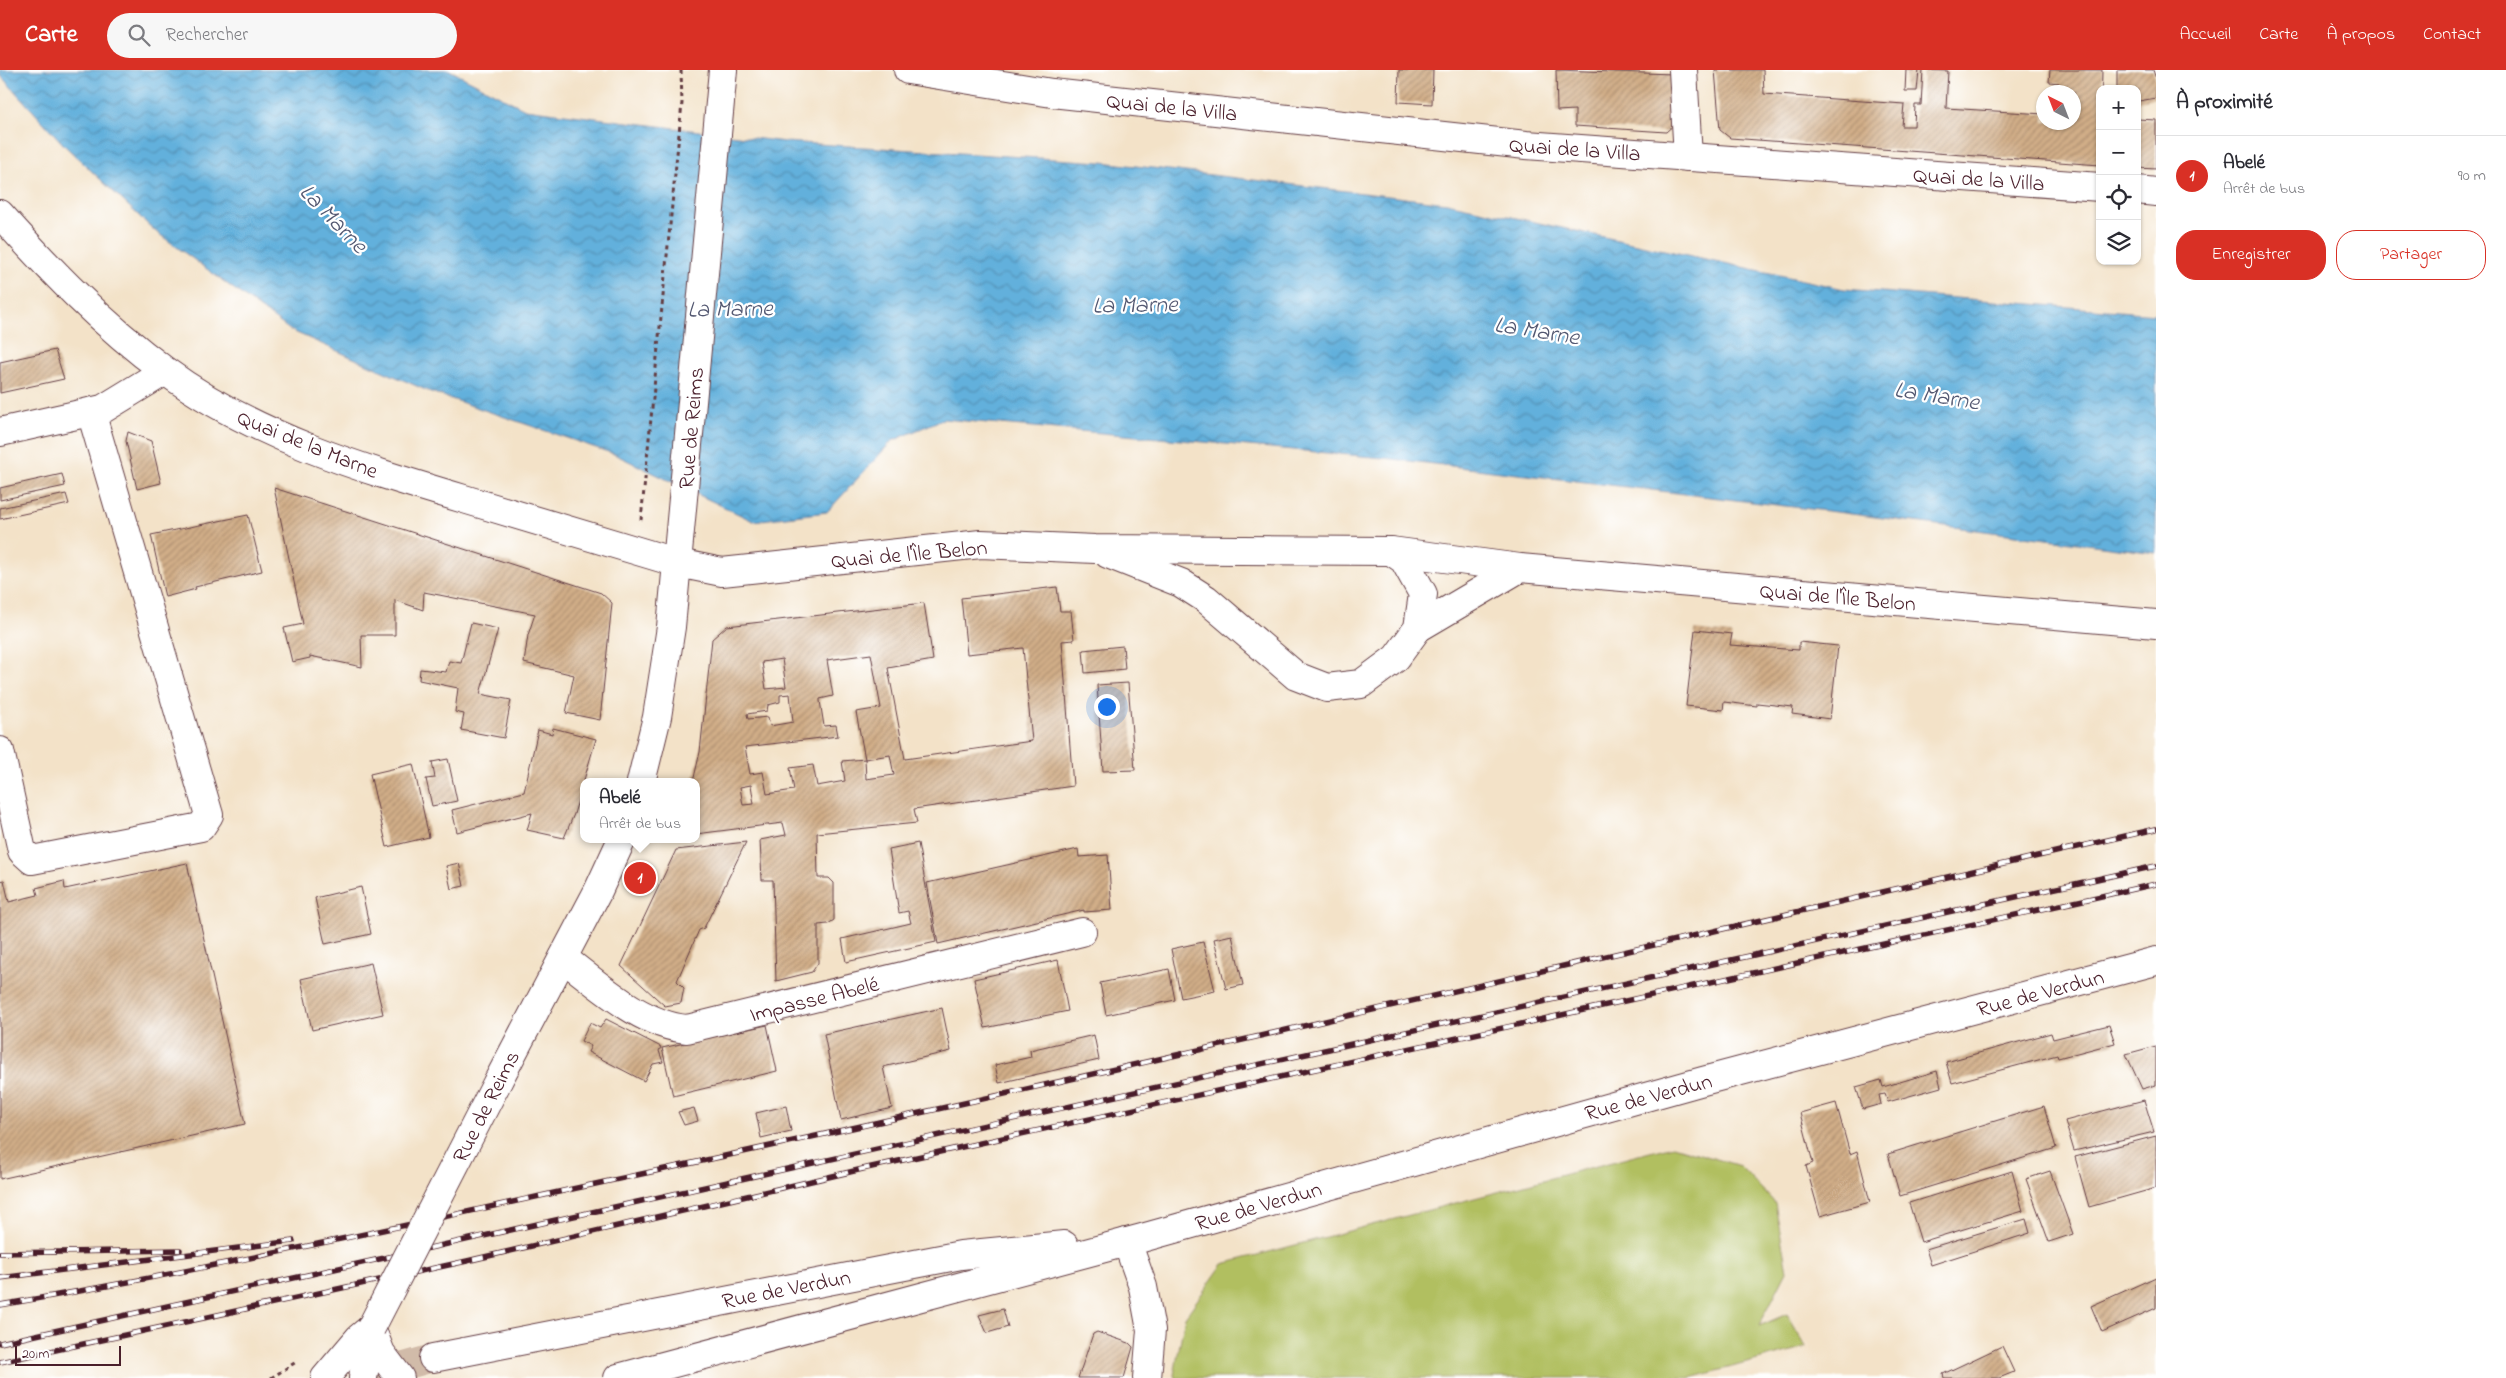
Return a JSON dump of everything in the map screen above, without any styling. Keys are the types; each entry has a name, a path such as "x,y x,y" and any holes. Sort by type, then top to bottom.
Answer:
{"street":[{"name":"Quai de la Villa","path":"908,70 1052,93 1526,145 2096,187"},
{"path":"1683,70 1688,157"},
{"name":"Rue de Reims","path":"642,778 657,717 682,529 723,71"},
{"path":"2141,190 2156,192"},
{"name":"Quai de la Marne","path":"0,214 79,298 117,334 165,371 251,422 311,450 387,476 678,563 722,572"},
{"path":"0,432 103,409 165,371"},
{"path":"0,751 22,851 32,860 201,827 209,815 91,412"},
{"name":"Quai de l'Île Belon","path":"722,572 981,544 1096,549 1391,551 1520,568 2156,624"},
{"name":"Quai de l'Île Belon","path":"1096,549 1181,583 1206,600 1296,676 1326,688 1361,684 1396,658 1418,628 1520,568"},
{"name":"Quai de l'Île Belon","path":"1391,551 1404,560 1423,594 1418,628"},
{"name":"Rue de Reims","path":"363,1378 371,1328 563,958 620,843"},
{"name":"Impasse Abelé","path":"563,958 646,1018 669,1027 686,1029 1082,932"},
{"name":"Rue de Verdun","path":"618,1378 1134,1240 1713,1078 2156,961"},
{"path":"1134,1240 1151,1330 1147,1378"},
{"name":"Rue de Verdun","path":"433,1358 961,1255 1134,1240"},
{"path":"325,1378 359,1338 371,1328 382,1353 400,1378"}],"path":[{"path":"644,482 682,103 680,70"}],"green space":[{"path":"1673,1146 1740,1166 1775,1203 1787,1271 1759,1326 1787,1314 1806,1347 1691,1378 1175,1378 1185,1317 1223,1264"}],"water":[{"name":"La Marne","path":"0,70 449,70 525,109 785,142 1102,162 1447,203 1844,289 2156,314 2156,553 1844,513 1384,458 943,419 892,441 827,512 753,521 614,454 428,391 290,330 155,231 65,146 0,75"}],"building":[{"path":"1399,70 1433,70 1432,104 1398,102"},
{"path":"1556,70 1673,74 1677,122 1666,132 1575,126 1575,110 1557,111"},
{"path":"1715,70 1763,70 1764,94 1904,104 1902,126 1914,126 1915,105 1921,105 1923,70 1948,71 1946,108 2036,114 2036,130 2081,130 2081,85 2059,85 2059,83 2049,82 2050,70 2102,70 2102,85 2096,85 2096,165 1730,138 1720,130"},
{"path":"1906,70 1919,70 1917,91 1905,91"},
{"path":"2117,70 2153,70 2156,79 2156,98 2141,101 2141,85 2117,85"},
{"path":"2141,119 2156,120 2156,169 2141,168"},
{"path":"55,350 64,379 0,393 0,362"},
{"path":"128,432 151,441 161,483 137,489 126,441"},
{"path":"62,474 65,486 0,500 0,488"},
{"path":"274,488 601,593 612,603 600,720 566,713 574,675 524,663 528,635 535,614 424,592 423,610 395,600 395,635 361,635 362,667 310,656 310,658 292,662 284,628 303,624"},
{"path":"66,494 69,504 0,519 0,508"},
{"path":"248,515 262,571 195,587 196,589 165,597 151,535"},
{"path":"1057,587 1060,611 1071,611 1074,640 1062,641 1073,786 914,809 917,823 817,833 818,878 829,878 834,883 834,920 828,924 818,925 818,963 812,972 776,981 773,880 762,880 760,840 786,835 783,823 700,833 700,778 694,778 700,752 712,639 727,626 924,603 933,660 888,668 905,759 1032,741 1023,648 967,654 961,598","holes":["871,654 881,708 856,712 865,759 842,761 845,781 817,786 813,765 790,768 794,790 767,794 763,772 750,774 745,747 838,736 836,725 824,726 820,701 820,699 833,696 827,660","782,659 786,687 766,689 762,662","790,694 793,722 770,726 768,717 748,719 747,714 767,711 768,705 780,702 780,695","890,755 894,775 866,779 865,759","751,785 754,804 743,805 740,787"]},
{"path":"471,623 498,629 480,694 511,700 504,738 461,730 464,714 455,712 458,688 419,680 420,669 446,672 449,661 461,663"},
{"path":"1695,630 1732,634 1730,645 1799,650 1799,642 1838,646 1830,719 1792,714 1793,707 1757,703 1757,706 1724,702 1723,710 1686,706"},
{"path":"1123,646 1125,669 1085,673 1083,650"},
{"path":"1128,683 1135,770 1103,771 1097,685"},
{"path":"553,728 596,739 585,778 580,778 580,794 564,838 527,830 532,813 457,832 452,810 524,792 538,730 552,734"},
{"path":"448,759 457,801 432,806 426,779 435,778 432,762"},
{"path":"413,764 429,837 387,847 370,774"},
{"path":"746,842 704,928 699,930 677,981 684,988 681,1003 665,1006 621,966 676,850"},
{"path":"918,843 936,942 846,962 842,939 911,923 908,911 899,913 889,849"},
{"path":"1078,849 1079,857 1108,855 1112,910 1084,912 1084,910 938,944 927,883"},
{"path":"187,863 245,1124 0,1179 0,881 4,880 9,902 38,895 36,888 64,881 65,889"},
{"path":"459,863 464,886 451,889 446,866"},
{"path":"361,887 371,934 325,944 315,898"},
{"path":"1232,935 1243,985 1226,989 1214,939"},
{"path":"1203,942 1215,991 1181,998 1171,949"},
{"path":"1058,960 1068,1011 985,1028 974,979"},
{"path":"371,963 383,1014 312,1030 301,979"},
{"path":"1169,969 1175,1000 1106,1015 1100,983"},
{"path":"942,1008 951,1051 883,1067 892,1108 841,1120 824,1034"},
{"path":"606,1019 661,1047 659,1051 663,1062 653,1064 644,1081 588,1052 591,1046 581,1041 590,1023 600,1028"},
{"path":"767,1025 777,1071 673,1096 662,1048"},
{"path":"2109,1025 2115,1043 2058,1058 2057,1055 1952,1083 1946,1062 2051,1033 2053,1039"},
{"path":"1094,1035 1099,1060 999,1083 995,1065 1031,1057 1030,1050"},
{"path":"2156,1046 2156,1085 2142,1089 2126,1054"},
{"path":"1937,1071 1941,1087 1888,1102 1885,1094 1879,1095 1881,1104 1863,1109 1856,1087 1881,1080 1883,1087"},
{"path":"2144,1100 2154,1132 2074,1151 2065,1121"},
{"path":"1836,1103 1850,1154 1857,1151 1870,1202 1820,1216 1806,1166 1813,1163 1800,1113"},
{"path":"786,1106 791,1131 761,1138 756,1113"},
{"path":"2044,1106 2056,1148 1900,1196 1888,1154"},
{"path":"694,1108 698,1121 684,1125 678,1112"},
{"path":"2156,1136 2156,1188 2089,1207 2075,1157"},
{"path":"2012,1171 2023,1211 1921,1242 1909,1203"},
{"path":"2050,1171 2073,1234 2049,1242 2026,1179"},
{"path":"2026,1219 2030,1233 1931,1265 1926,1249"},
{"path":"2156,1277 2156,1308 2102,1332 2091,1306"},
{"path":"1003,1309 1008,1327 987,1333 979,1315"},
{"path":"1097,1332 1129,1343 1133,1347 1124,1378 1078,1378 1093,1334"},
{"path":"2002,1346 2014,1372 1999,1378 1944,1378 1943,1374"}],"tunnel":[{"path":"361,1378 433,1358"}],"railway":[{"path":"0,1305 254,1257 860,1126 1230,1043 2156,829"},
{"path":"0,1343 2156,866"},
{"path":"0,1362 467,1261 867,1168 2156,884"},
{"path":"0,1278 293,1241"},
{"path":"0,1253 180,1250"}],"place":[{"name":"Abelé","path":"640,878"}]}
